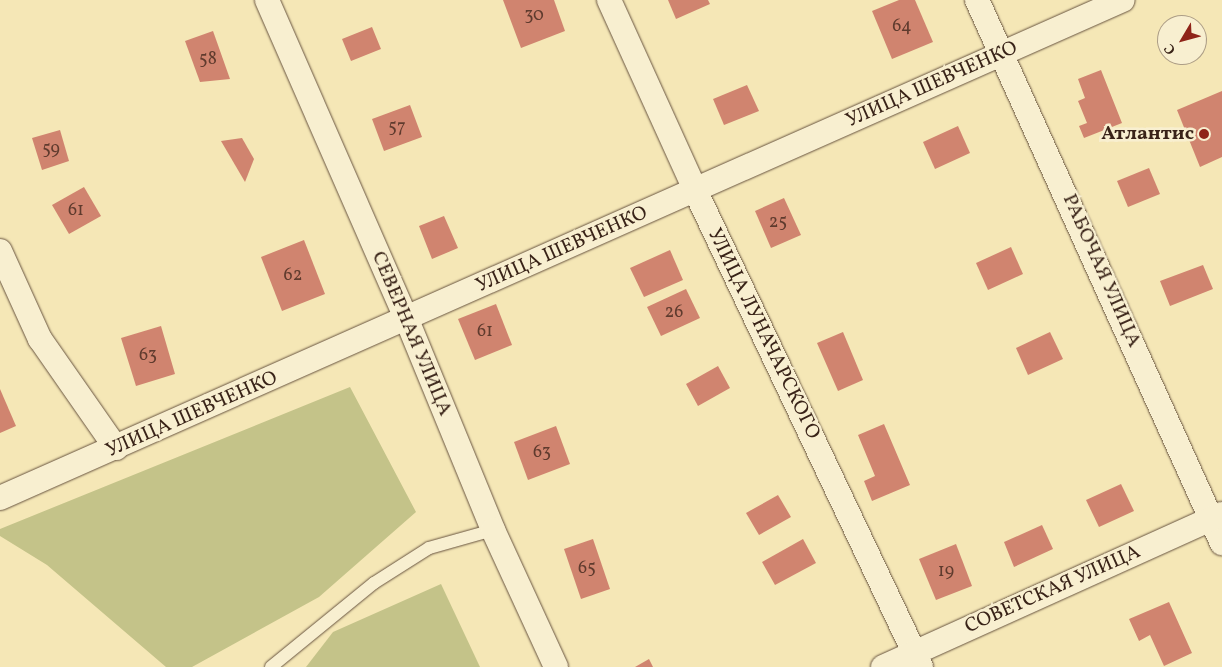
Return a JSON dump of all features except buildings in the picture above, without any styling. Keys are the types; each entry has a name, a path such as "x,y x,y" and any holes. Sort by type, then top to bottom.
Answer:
{"street":[{"name":"СЕВЕРНАЯ УЛИЦА","path":"267,0 407,320 492,530 556,667"},
{"name":"УЛИЦА ЛУНАЧАРСКОГО","path":"609,0 694,190 918,660"},
{"name":"РАБОЧАЯ УЛИЦА","path":"977,0 1217,516 1222,543"},
{"name":"УЛИЦА ШЕВЧЕНКО","path":"0,498 407,320 694,190 1123,0"},
{"path":"0,250 40,339 116,448"},
{"name":"СОВЕТСКАЯ УЛИЦА","path":"883,667 918,660 1217,516"}],"lane":[{"path":"271,667 374,583 421,553 492,530"}],"shaded area":[{"path":"350,387 416,512 319,597 192,667 166,667 47,565 0,536 0,529"},
{"path":"441,584 480,667 306,667 333,632"}],"place":[{"name":"Атлантис","path":"1204,134"}]}
